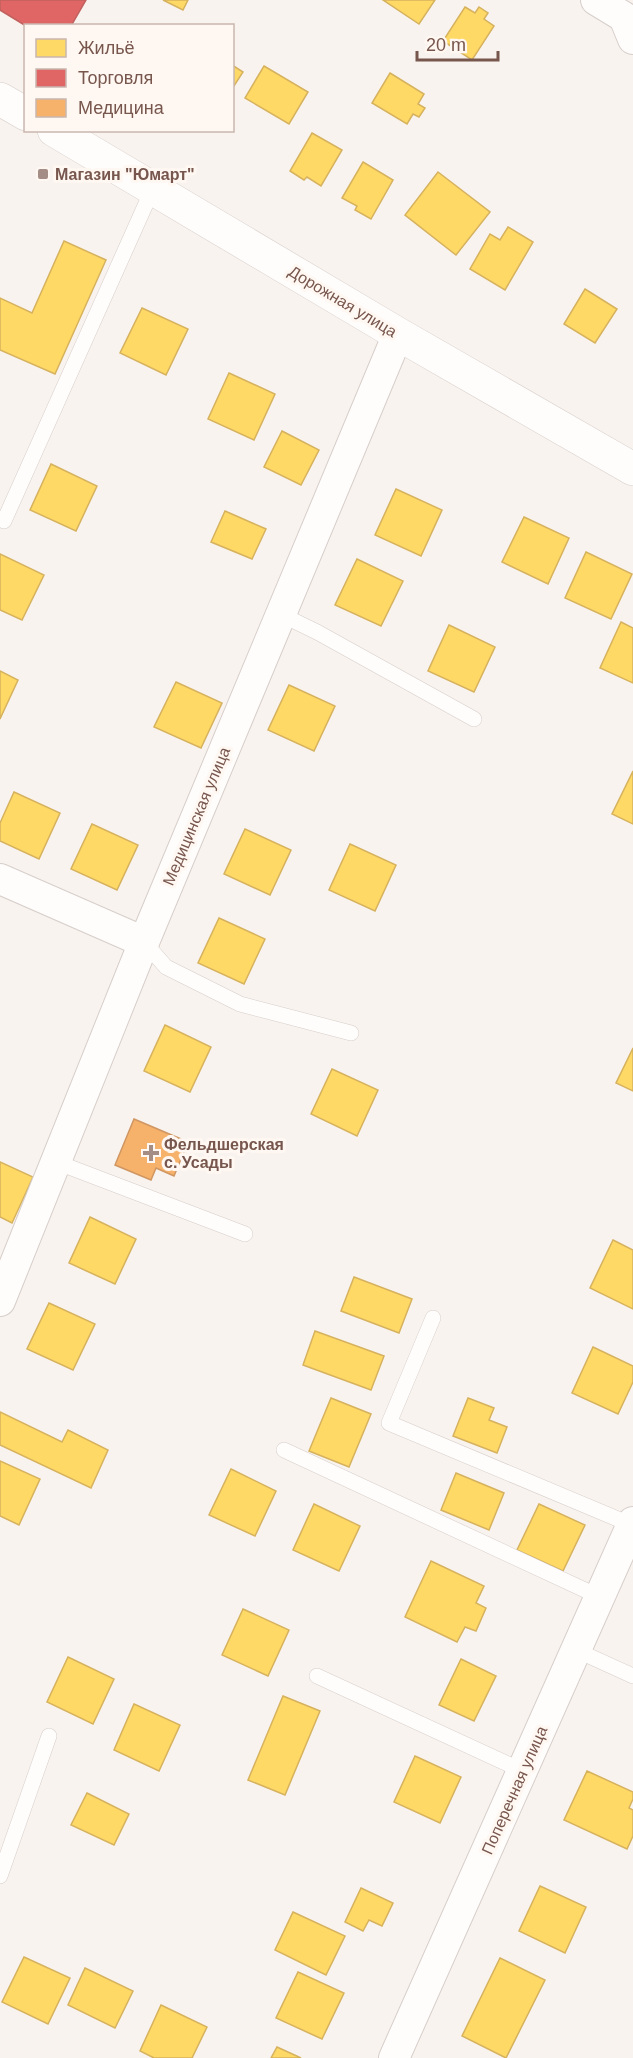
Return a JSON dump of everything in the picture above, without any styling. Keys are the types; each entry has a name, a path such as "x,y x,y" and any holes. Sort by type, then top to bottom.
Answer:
{"street":[{"path":"596,0 624,16 633,39"},
{"path":"0,99 24,113"},
{"name":"Дорожная улица","path":"57,132 398,334 633,469"},
{"name":"Медицинская улица","path":"0,1300 144,942 398,334"},
{"path":"0,879 144,942"},
{"name":"Поперечная улица","path":"394,2058 632,1523"}],"lane":[{"path":"4,521 153,188"},
{"path":"280,614 474,719"},
{"path":"144,942 166,967 240,1004 351,1033"},
{"path":"56,1162 244,1234"},
{"path":"433,1318 389,1423 632,1523"},
{"path":"284,1450 600,1597"},
{"path":"576,1650 633,1676"},
{"path":"317,1676 523,1771"},
{"path":"0,1876 50,1736"}],"building: Жильё":[{"path":"163,0 188,0 183,10"},
{"path":"383,0 435,0 419,24"},
{"path":"465,7 475,13 479,7 488,13 484,19 494,26 472,60 443,41"},
{"path":"234,66 243,72 234,86"},
{"path":"264,66 308,92 289,124 245,98"},
{"path":"390,73 424,94 418,104 425,108 419,117 413,114 407,124 372,103"},
{"path":"312,133 342,150 321,186 307,177 304,180 290,171"},
{"path":"363,162 393,180 371,219 355,210 357,206 342,198"},
{"path":"438,172 490,212 456,255 405,215"},
{"path":"508,227 533,242 505,290 470,269 490,234 500,240"},
{"path":"64,241 106,260 55,374 0,350 0,298 32,313"},
{"path":"585,289 617,309 595,343 564,324"},
{"path":"142,308 188,329 166,375 120,353"},
{"path":"229,373 275,394 254,440 208,419"},
{"path":"282,431 319,450 301,485 264,467"},
{"path":"51,464 97,486 76,531 30,510"},
{"path":"396,489 442,510 421,556 375,535"},
{"path":"225,511 266,529 252,559 211,542"},
{"path":"524,517 569,538 548,584 502,562"},
{"path":"586,552 632,574 611,619 565,598"},
{"path":"0,554 44,575 22,620 0,610"},
{"path":"357,559 403,581 381,626 335,605"},
{"path":"621,622 633,628 633,683 600,668"},
{"path":"449,625 495,647 474,692 428,671"},
{"path":"0,671 18,680 0,719"},
{"path":"176,682 222,703 201,748 154,727"},
{"path":"289,685 335,706 314,751 268,730"},
{"path":"633,771 633,824 612,814"},
{"path":"14,792 60,813 39,859 0,841 0,823"},
{"path":"92,824 138,845 117,890 71,869"},
{"path":"245,829 291,850 270,895 224,874"},
{"path":"350,844 396,865 375,911 329,890"},
{"path":"219,918 265,939 244,984 198,963"},
{"path":"165,1025 211,1047 190,1092 144,1071"},
{"path":"633,1048 633,1091 616,1083"},
{"path":"332,1069 378,1090 357,1136 311,1114"},
{"path":"0,1162 33,1177 12,1223 0,1217"},
{"path":"90,1217 136,1239 115,1284 69,1263"},
{"path":"613,1240 633,1250 633,1309 590,1288"},
{"path":"354,1277 412,1299 399,1333 341,1311"},
{"path":"49,1303 95,1324 73,1370 27,1349"},
{"path":"315,1331 384,1356 371,1390 303,1365"},
{"path":"593,1347 633,1366 633,1382 618,1414 572,1393"},
{"path":"331,1398 371,1414 349,1467 309,1451"},
{"path":"468,1398 494,1408 489,1420 507,1427 497,1453 453,1436"},
{"path":"0,1412 62,1442 68,1430 108,1450 91,1488 0,1445"},
{"path":"0,1461 40,1479 19,1525 0,1516"},
{"path":"231,1469 276,1491 255,1536 209,1515"},
{"path":"456,1473 504,1493 489,1530 441,1510"},
{"path":"314,1504 360,1526 339,1571 293,1550"},
{"path":"539,1504 585,1525 563,1571 517,1550"},
{"path":"431,1561 484,1586 476,1603 486,1608 476,1631 465,1627 457,1642 405,1617"},
{"path":"243,1609 289,1630 268,1676 222,1655"},
{"path":"68,1657 114,1679 93,1724 47,1702"},
{"path":"461,1659 496,1676 474,1721 439,1705"},
{"path":"283,1696 320,1711 285,1795 248,1780"},
{"path":"134,1704 180,1725 159,1771 114,1750"},
{"path":"415,1756 461,1777 440,1823 394,1802"},
{"path":"587,1771 633,1792 629,1808 633,1810 633,1836 627,1849 564,1820"},
{"path":"87,1793 129,1814 114,1845 71,1825"},
{"path":"540,1886 586,1907 565,1953 519,1931"},
{"path":"361,1888 393,1903 382,1926 369,1920 363,1931 345,1922"},
{"path":"293,1912 345,1936 326,1975 275,1950"},
{"path":"24,1957 70,1978 48,2024 2,2002"},
{"path":"500,1958 545,1980 506,2058 462,2036"},
{"path":"85,1968 133,1991 115,2028 68,2005"},
{"path":"298,1972 344,1993 322,2039 276,2018"},
{"path":"161,2005 207,2027 192,2058 154,2058 140,2051"},
{"path":"277,2047 301,2058 271,2058"}],"building: Торговля":[{"path":"0,0 86,0 72,24 24,25 0,10"}],"building: Медицина":[{"name":"Фельдшерская с. Усады","path":"134,1119 188,1142 174,1176 156,1168 151,1180 115,1165"}],"place":[{"name":"Магазин \"Юмарт\"","path":"43,174"},
{"name":"Фельдшерская с. Усады","path":"151,1153"}]}
